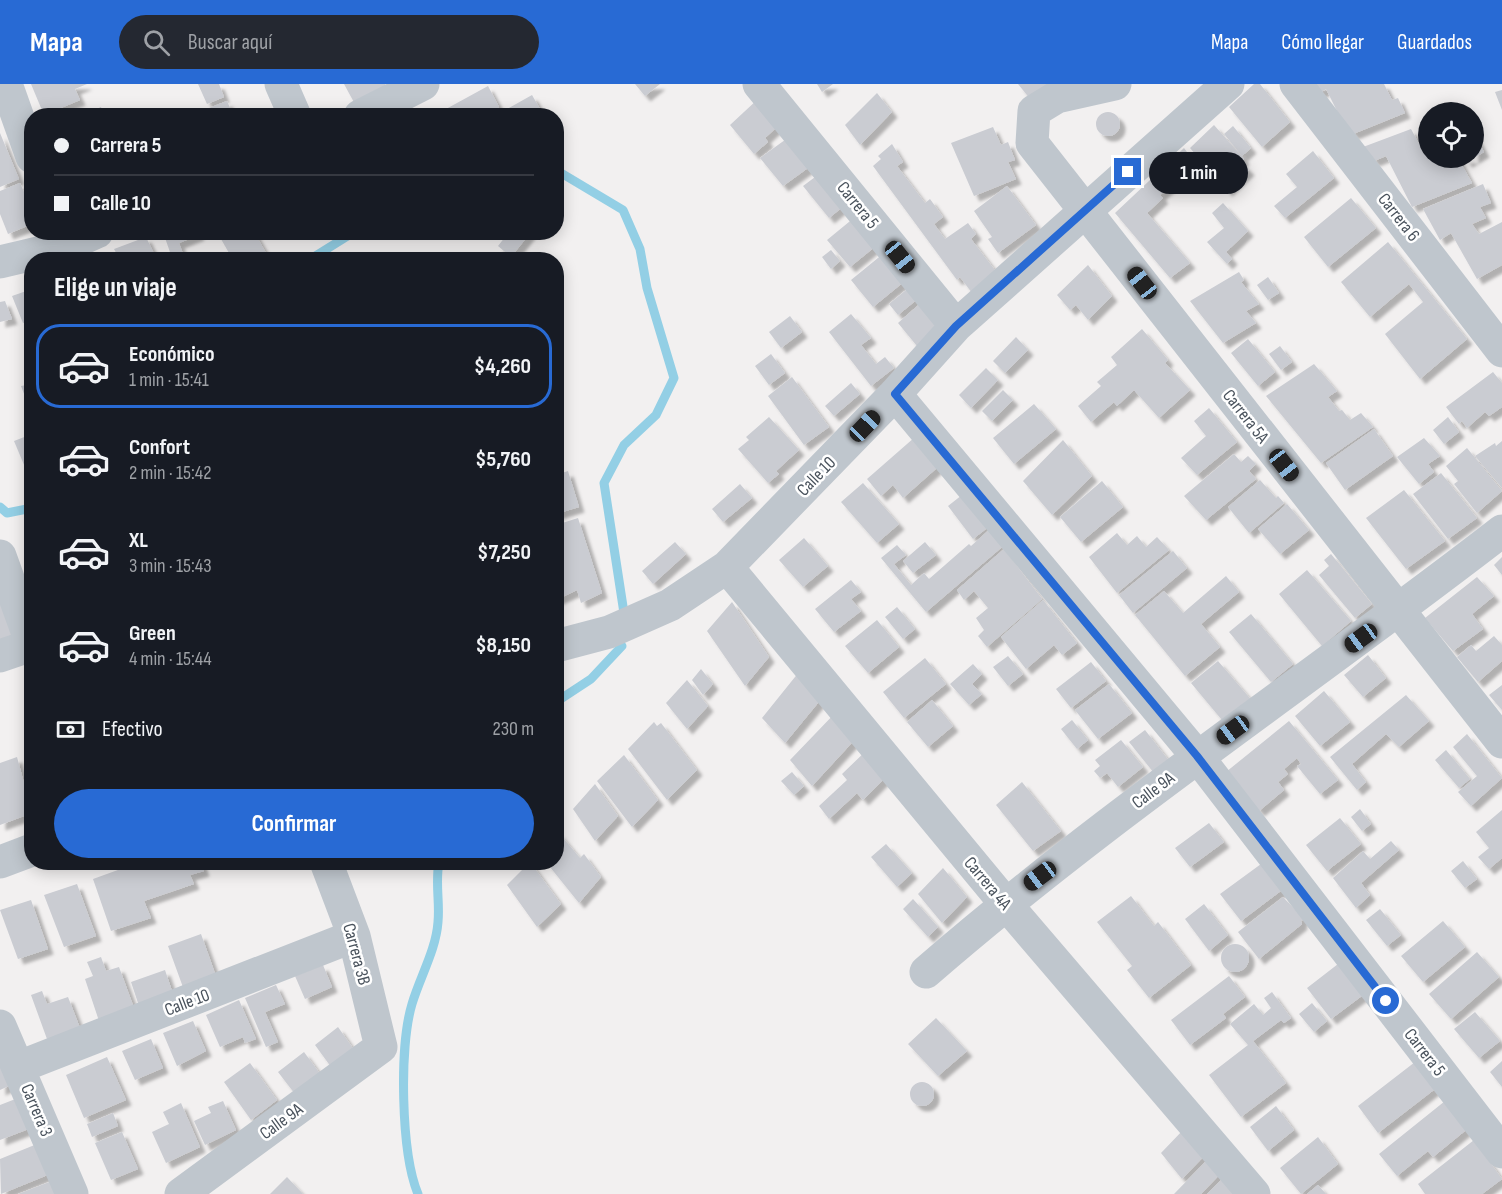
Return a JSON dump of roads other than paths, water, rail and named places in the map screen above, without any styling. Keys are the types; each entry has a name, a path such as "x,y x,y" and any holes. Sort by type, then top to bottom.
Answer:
{"street":[{"path":"6,84 24,135"},
{"path":"281,84 292,108"},
{"path":"376,108 423,84"},
{"name":"Carrera 5","path":"759,84 956,326"},
{"name":"Carrera 5A","path":"1115,84 1056,98 1034,111 1032,143 1502,742"},
{"name":"Calle 10","path":"564,644 609,632 670,605 727,567 895,394 956,326 1228,84"},
{"name":"Carrera 6","path":"1296,84 1502,351"},
{"path":"39,252 78,240"},
{"path":"0,262 24,256"},
{"name":"Carrera 5","path":"895,394 1197,756 1502,1152"},
{"name":"Calle 9A","path":"926,972 1005,903 1197,756 1398,611 1502,531"},
{"path":"0,556 24,625"},
{"name":"Carrera 4A","path":"727,567 1005,903 1254,1194"},
{"path":"0,656 24,647"},
{"path":"0,862 24,853"},
{"name":"Carrera 3B","path":"330,870 354,936 381,1047"},
{"name":"Calle 10","path":"19,1067 354,936"},
{"name":"Carrera 3","path":"0,1026 72,1194"},
{"name":"Calle 9A","path":"181,1194 381,1047"}],"waterway":[{"path":"564,175 623,210 640,249 647,288 674,378 656,415 624,445 604,483 624,613"},
{"path":"322,252 341,240"},
{"path":"0,507 7,513 24,510"},
{"path":"564,697 591,679 622,646"},
{"path":"418,1194 412,1176 405,1127 405,1046 412,1004 437,932 438,870"}]}
